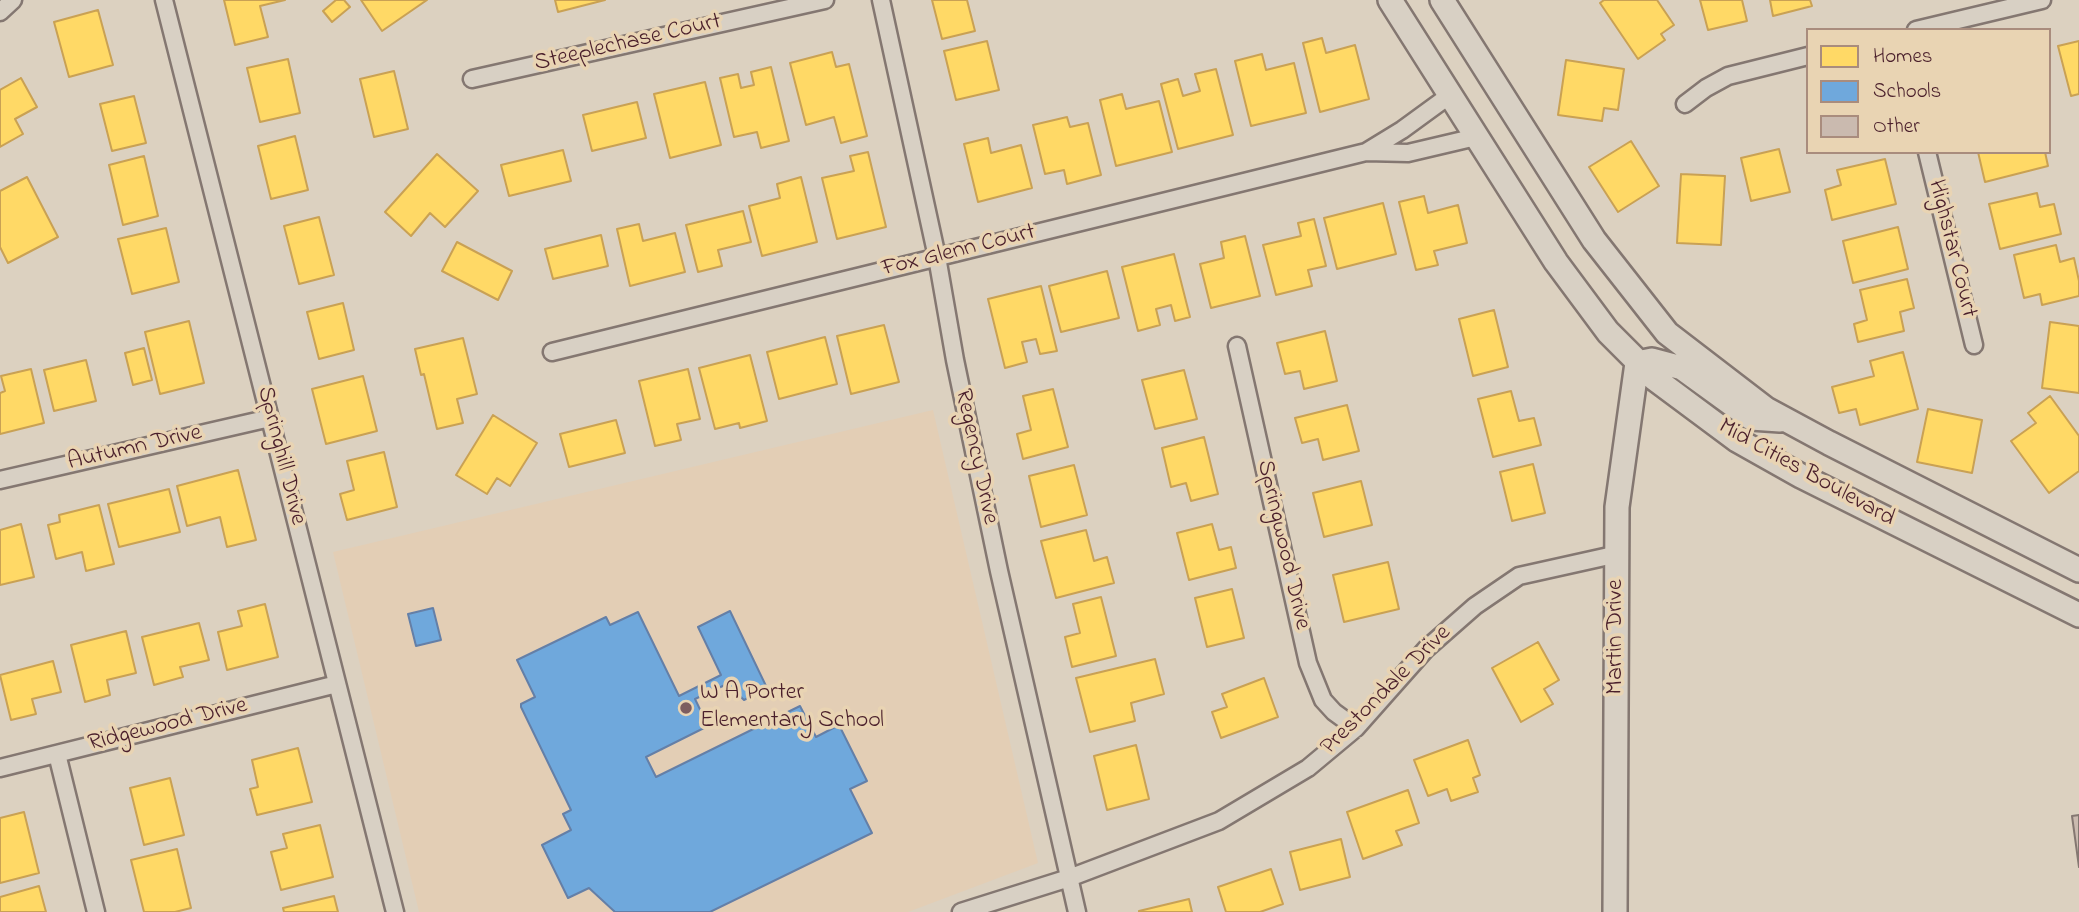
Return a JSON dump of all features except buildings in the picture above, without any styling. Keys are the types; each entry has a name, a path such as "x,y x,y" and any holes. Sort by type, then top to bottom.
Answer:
{"main road":[{"name":"Mid Cities Boulevard","path":"1390,0 1556,261 1608,332 1637,363 1737,440 1825,488 2079,615"},
{"name":"Mid Cities Boulevard","path":"1442,0 1594,240 1667,334 1766,408 2079,570"},
{"path":"1637,363 1652,360 1682,368 1751,418 1787,420"},
{"name":"Martin Drive","path":"1615,912 1617,507 1637,363"}],"street":[{"path":"0,12 13,0"},
{"name":"Springhill Drive","path":"164,0 395,912"},
{"name":"Steeplechase Court","path":"472,79 825,0"},
{"name":"Regency Drive","path":"881,0 937,257 999,571 1077,912"},
{"path":"1924,28 2042,0"},
{"path":"1685,104 1728,76 1806,56"},
{"name":"Fox Glenn Court","path":"1366,152 1450,95"},
{"name":"Fox Glenn Court","path":"552,352 1366,152 1408,153 1476,137"},
{"name":"Highstar Court","path":"1927,154 1974,345"},
{"name":"Springwood Drive","path":"1237,346 1308,663 1323,700 1356,728"},
{"name":"Autumn Drive","path":"0,480 270,418"},
{"name":"Prestondale Drive","path":"961,912 1069,878 1219,821 1308,768 1356,728 1426,649 1475,606 1519,576 1618,554"},
{"name":"Ridgewood Drive","path":"0,768 337,684"},
{"path":"57,754 96,912"}],"shaded area":[{"name":"W A Porter Elementary School","path":"933,410 1038,863 908,912 419,912 333,552"}],"place":[{"name":"W A Porter Elementary School","path":"686,708"}]}
